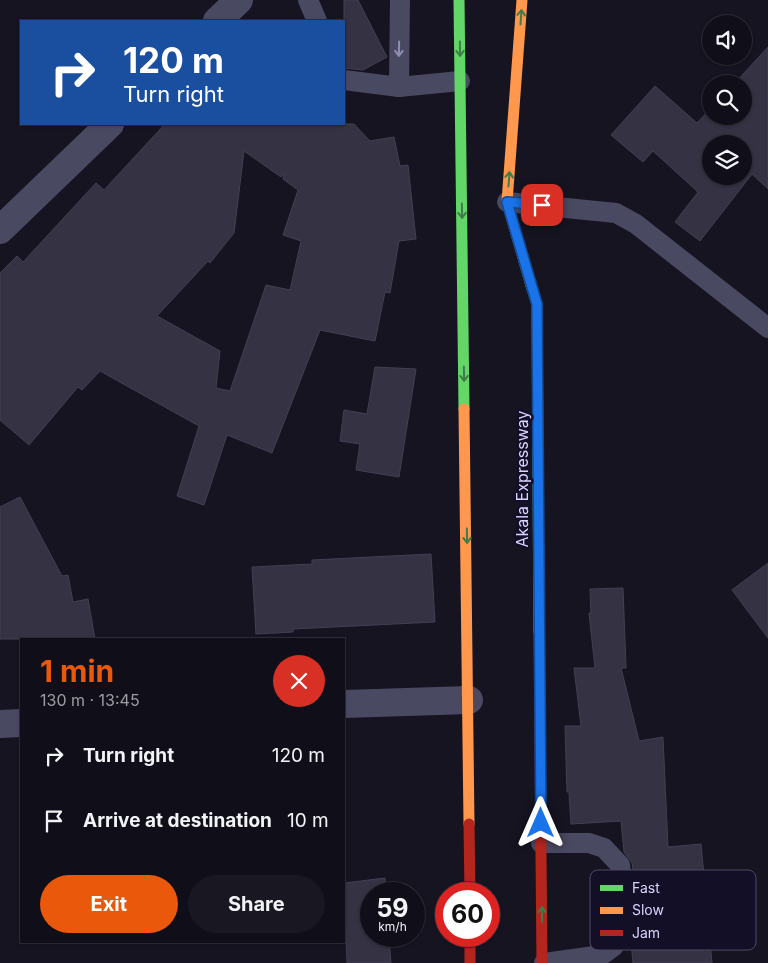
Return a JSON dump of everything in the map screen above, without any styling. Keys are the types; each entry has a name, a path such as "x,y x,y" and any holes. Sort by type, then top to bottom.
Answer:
{"main road":[{"path":"459,0 470,882"},
{"name":"Akala Expressway","path":"522,0 507,202 537,304 543,963"},
{"path":"470,947 470,963"}],"street":[{"path":"218,20 239,0"},
{"path":"0,230 109,125"},
{"path":"345,704 469,700"},
{"path":"0,724 20,723"}],"lane":[{"path":"308,0 316,20"},
{"path":"399,87 400,0"},
{"path":"345,80 399,87 460,81"},
{"path":"507,202 616,213 636,224 768,328"},
{"path":"541,843 589,843 604,848 620,865 621,870"},
{"path":"543,963 602,955 609,950"}],"building":[{"path":"344,0 358,0 387,57 363,70 345,68"},
{"path":"768,47 768,189 752,174 752,135 702,135 702,185 743,185 700,241 675,222 698,192 653,151 643,162 611,135 655,86 697,123 702,118 702,125 752,125 752,75 742,75"},
{"path":"354,124 370,141 394,137 400,166 408,165 416,239 399,241 390,293 385,292 375,341 320,330 272,453 227,435 204,505 177,496 199,426 100,371 82,390 78,387 29,445 0,420 0,273 17,256 23,262 96,183 104,190 164,125","holes":["244,151 281,177 284,173 283,179 298,190 283,235 301,241 290,290 266,285 230,391 216,388 220,351 157,316 208,261 210,263 234,233"]},
{"path":"375,367 416,369 399,477 356,470 360,444 340,441 344,410 367,414"},
{"path":"20,497 62,576 68,575 73,602 88,599 95,638 0,639 0,507"},
{"path":"431,554 435,622 293,629 293,632 256,634 252,567 312,564 312,560"},
{"path":"768,563 768,638 732,590"},
{"path":"623,588 626,668 621,668 639,741 663,737 668,847 701,844 703,870 633,870 632,863 624,852 621,821 571,824 569,792 567,792 565,726 581,726 574,668 595,668 589,613 591,613 590,589"},
{"path":"385,878 385,882 360,882 360,947 390,947 391,963 347,963 345,883"},
{"path":"632,950 711,950 712,963 633,963"}],"traffic: fast":[{"path":"459,0 464,409"},
{"path":"531,285 537,304 539,633"}],"traffic: slow":[{"path":"522,0 507,202 531,285"},
{"path":"464,409 469,824"}],"traffic: jam":[{"path":"539,633 542,963"},
{"path":"469,824 470,882"},
{"path":"470,947 470,963"}],"route":[{"path":"541,823 537,304 507,202 542,205"}]}
